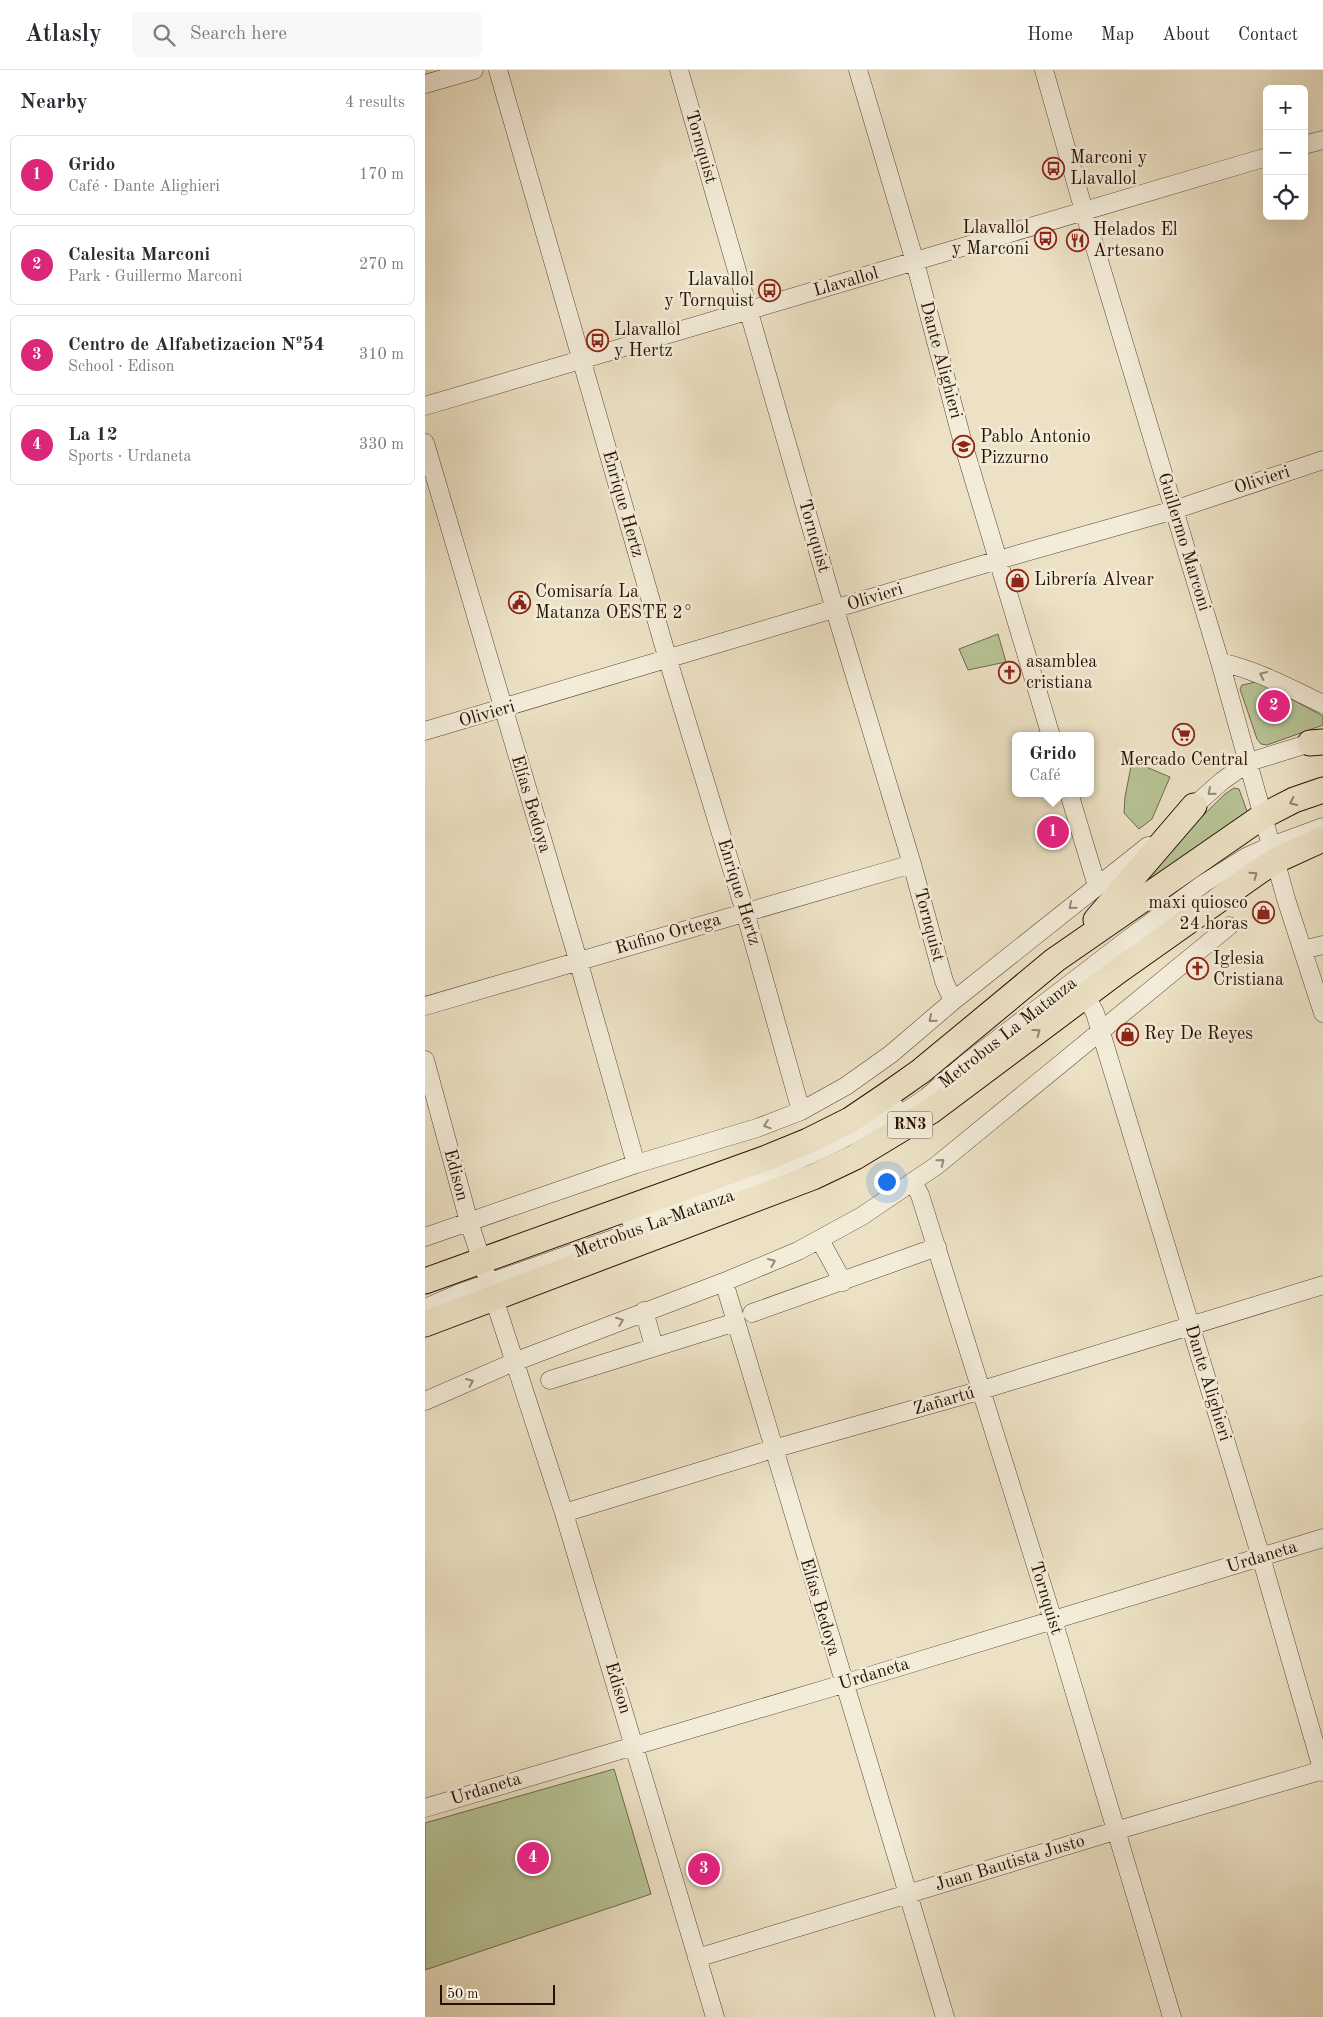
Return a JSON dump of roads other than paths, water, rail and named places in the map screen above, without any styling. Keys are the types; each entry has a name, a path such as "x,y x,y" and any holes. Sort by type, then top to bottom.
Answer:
{"highway":[{"name":"RN3","path":"425,1281 491,1274 813,1177 855,1157 931,1111 1127,965 1269,839 1294,800 1323,790"},
{"path":"1055,960 1111,904 1194,806"},
{"name":"RN3","path":"425,1324 491,1274 807,1141 850,1120 921,1071 1055,960 1269,839 1323,839"}],"street":[{"path":"425,84 474,70"},
{"name":"Enrique Hertz","path":"498,70 668,660 745,912 801,1111"},
{"name":"Tornquist","path":"679,70 835,610 912,864 944,980 953,1001"},
{"name":"Dante Alighieri","path":"858,70 915,262 965,447 1050,732"},
{"name":"Guillermo Marconi","path":"1044,70 1084,212 1220,662 1269,839 1303,950 1319,983 1323,1013"},
{"path":"1308,144 1323,140"},
{"name":"Llavallol","path":"425,406 1263,158"},
{"name":"Elías Bedoya","path":"425,443 502,709 578,960 636,1164"},
{"name":"Olivieri","path":"425,731 998,560 1174,510 1323,460"},
{"path":"1220,662 1244,667 1323,704"},
{"path":"425,1237 636,1164 764,1126 801,1111 871,1069 1249,762 1319,741"},
{"path":"1070,797 1097,886"},
{"name":"Metrobus La Matanza","path":"425,1308 460,1293 491,1274 561,1246 770,1172 829,1147 862,1130 901,1104 1177,892 1241,848 1269,839 1323,816"},
{"name":"Metrobus La Matanza","path":"425,1296 773,1181 819,1162 859,1141 927,1097 1111,952 1203,884 1246,857 1269,839 1323,827"},
{"name":"Rufino Ortega","path":"425,1006 912,864"},
{"path":"425,1401 514,1362 724,1282 820,1240 862,1216 936,1166 1229,926"},
{"path":"1303,950 1323,945"},
{"name":"Dante Alighieri","path":"1086,996 1095,1013 1191,1325 1323,1771"},
{"name":"Edison","path":"425,1060 469,1222 491,1274 514,1362 564,1513 635,1744 715,2017"},
{"name":"Tornquist","path":"913,1182 920,1195 982,1390 1172,2017"},
{"path":"820,1240 843,1282"},
{"name":"Metrobus La Matanza","path":"491,1274 561,1246"},
{"path":"752,1313 937,1247"},
{"name":"Elías Bedoya","path":"724,1282 843,1684 909,1893 945,2017"},
{"name":"Zañartú","path":"564,1513 773,1449 982,1390 1323,1286"},
{"path":"644,1311 654,1346"},
{"path":"550,1380 736,1322"},
{"name":"Urdaneta","path":"425,1808 635,1744 843,1684 1323,1538"},
{"name":"Juan Bautista Justo","path":"697,1958 1115,1831 1323,1771"}],"place":[{"name":"Marconi y Llavallol","path":"1054,168"},
{"name":"Llavallol y Marconi","path":"1045,238"},
{"name":"Helados El Artesano","path":"1077,240"},
{"name":"Llavallol y Tornquist","path":"770,290"},
{"name":"Llavallol y Hertz","path":"598,340"},
{"name":"Pablo Antonio Pizzurno","path":"964,447"},
{"name":"Librería Alvear","path":"1018,580"},
{"name":"Comisaría La Matanza OESTE 2°","path":"519,602"},
{"name":"asamblea cristiana","path":"1010,672"},
{"name":"Calesita Marconi","path":"1274,706"},
{"name":"Mercado Central","path":"1184,735"},
{"name":"Grido","path":"1053,832"},
{"name":"maxi quiosco 24 horas","path":"1264,913"},
{"name":"Iglesia Cristiana","path":"1197,969"},
{"name":"Rey De Reyes","path":"1128,1034"},
{"name":"La 12","path":"533,1858"},
{"name":"Centro de Alfabetizacion Nº54","path":"704,1869"}]}
